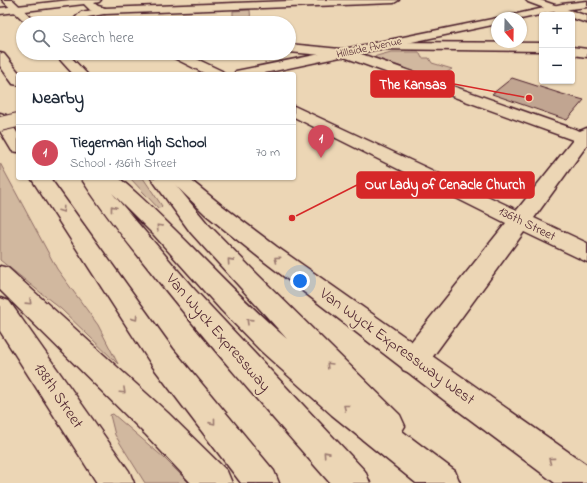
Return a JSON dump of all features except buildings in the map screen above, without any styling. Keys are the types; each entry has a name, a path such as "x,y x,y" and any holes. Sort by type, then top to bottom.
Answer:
{"main road":[{"path":"7,0 25,16"},
{"path":"0,11 91,1 88,4 96,9 106,10 394,0"},
{"path":"531,0 587,20"},
{"path":"574,6 587,0"},
{"path":"527,15 587,4"},
{"path":"82,16 84,14 106,10"},
{"name":"Hillside Avenue","path":"251,72 491,22"},
{"path":"446,32 467,46"},
{"path":"380,46 539,47"},
{"path":"296,49 346,53 586,136 413,361"},
{"path":"575,51 587,53"},
{"path":"0,57 16,78"},
{"path":"67,60 78,72"},
{"path":"188,60 213,72"},
{"name":"136th Street","path":"296,112 587,253"},
{"path":"0,118 16,144"},
{"path":"0,124 16,120"},
{"path":"41,180 163,358 262,483"},
{"name":"Van Wyck Expressway","path":"92,180 152,259 353,483"},
{"path":"109,180 135,201 248,320 319,386 444,483"},
{"path":"162,180 199,228 249,282 444,483"},
{"name":"Van Wyck Expressway West","path":"179,180 239,230 413,361 582,483"},
{"path":"0,276 157,424 215,483"},
{"name":"138th Street","path":"0,309 117,483"}],"shaded area":[{"path":"250,10 250,16 233,16 233,11"},
{"path":"391,52 419,52 422,58 429,58 432,63 452,69 437,79 373,57"},
{"path":"0,163 57,269 98,325 118,364 61,309 0,260"},
{"path":"132,180 144,180 162,206 159,209"},
{"path":"113,414 163,457 189,483 145,483 115,435 110,415"}],"place":[{"name":"The Kansas","path":"529,98"},
{"name":"Tiegerman High School","path":"321,158"},
{"name":"Our Lady of Cenacle Church","path":"292,218"}]}
